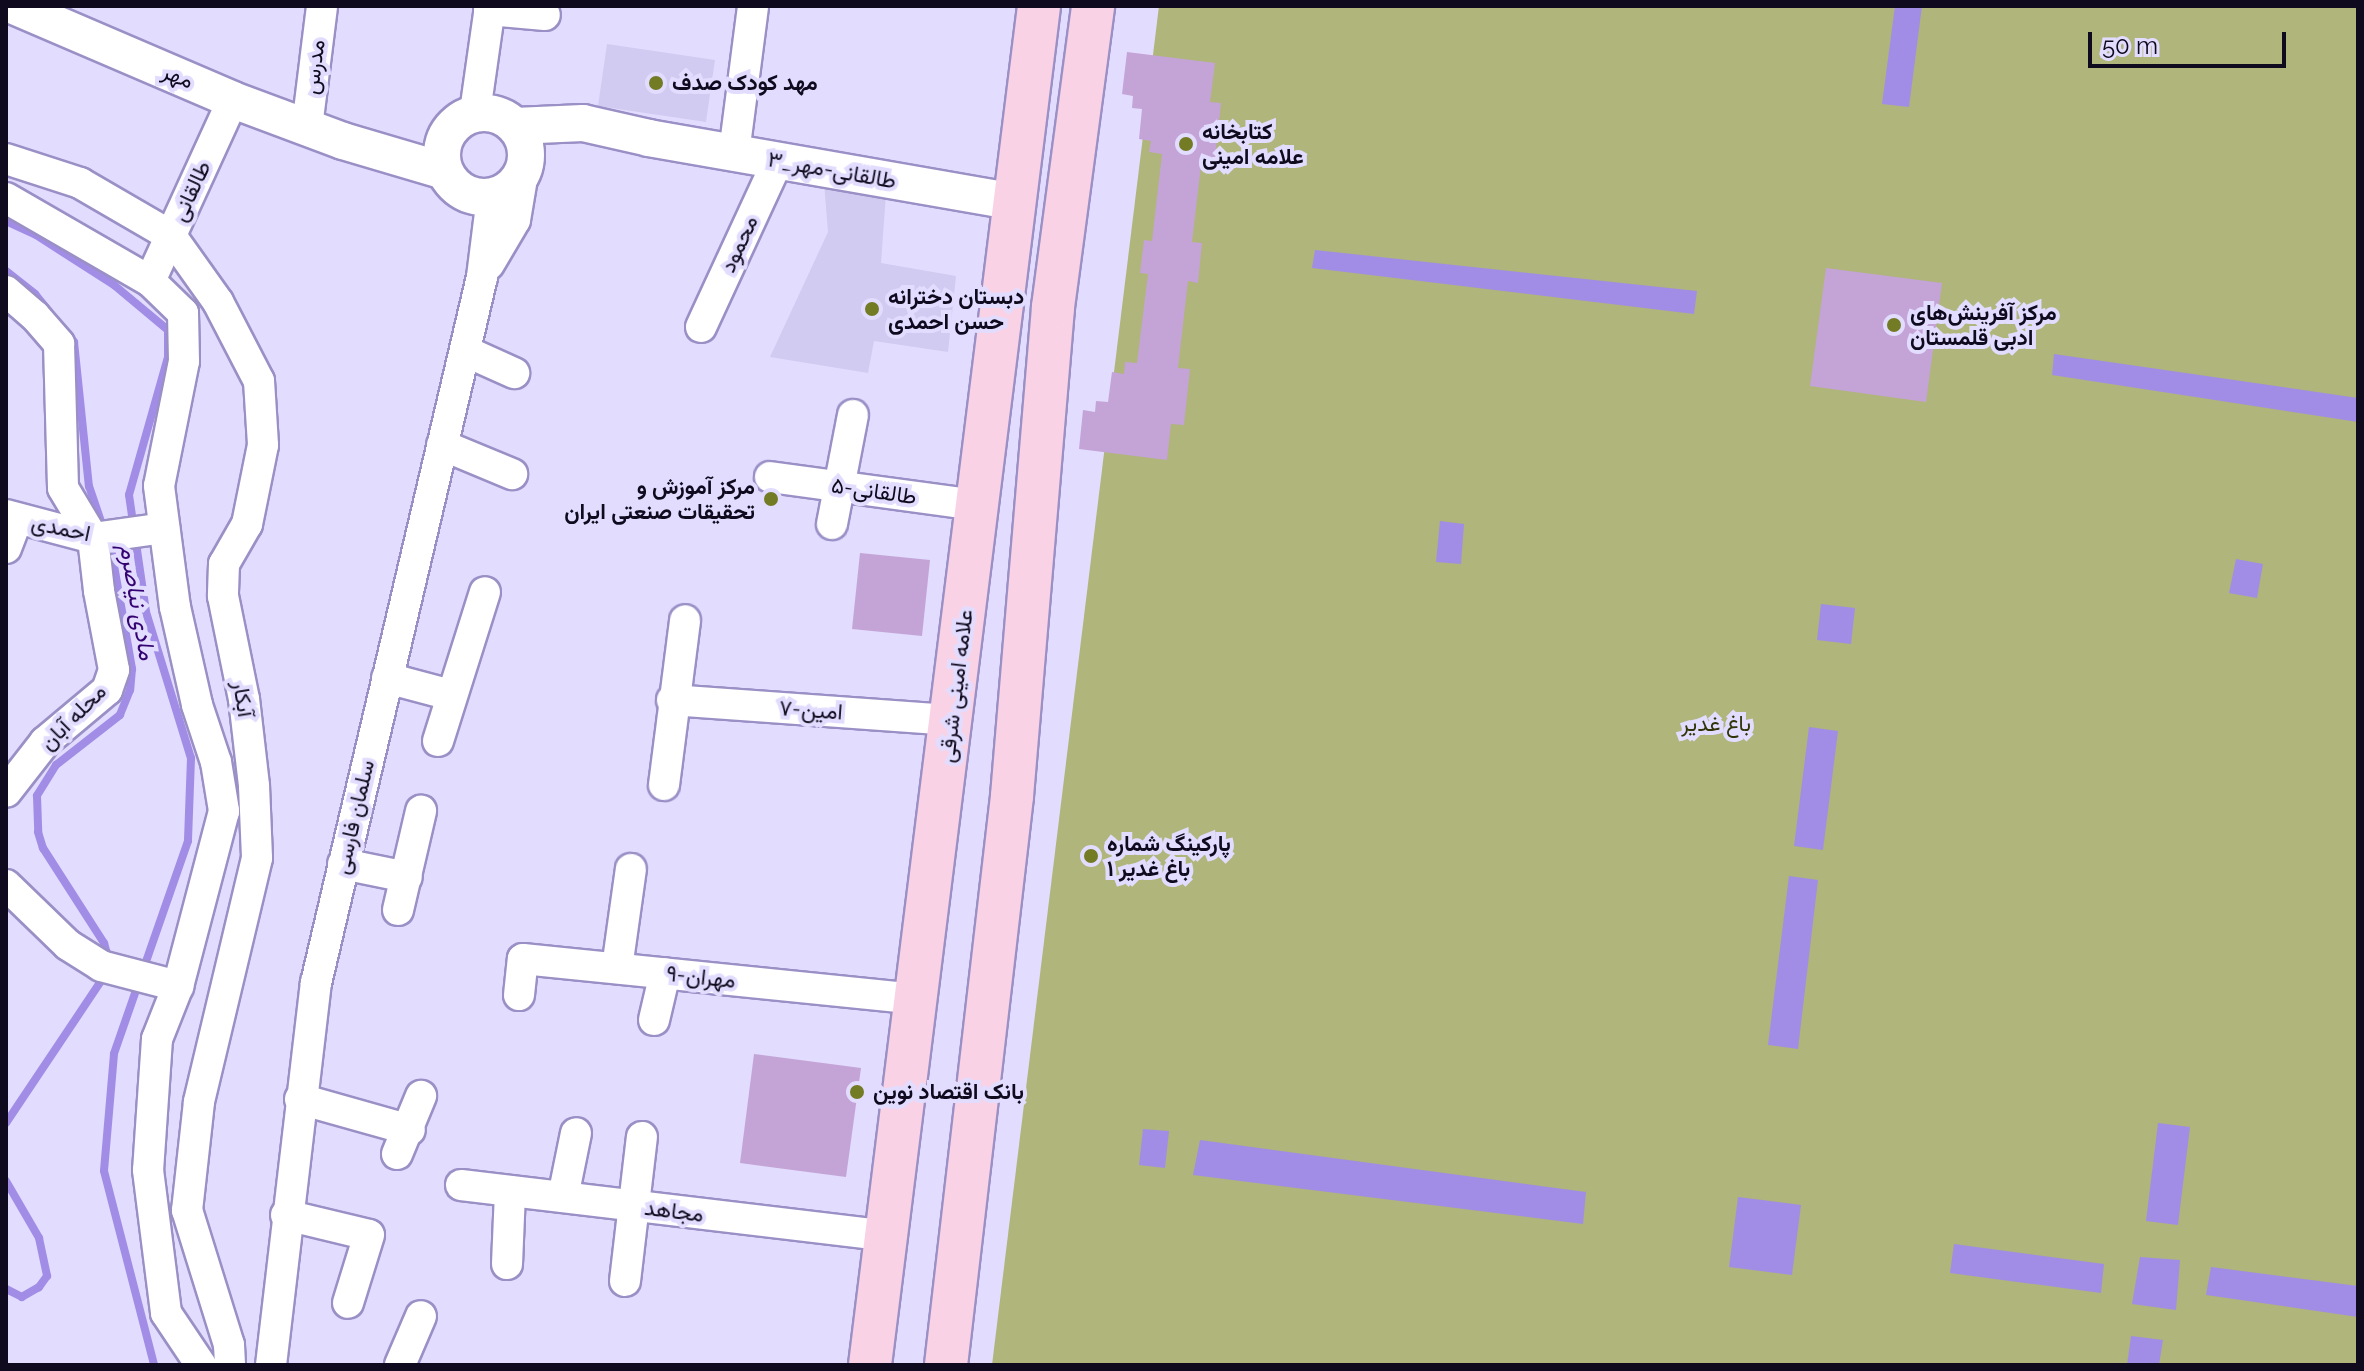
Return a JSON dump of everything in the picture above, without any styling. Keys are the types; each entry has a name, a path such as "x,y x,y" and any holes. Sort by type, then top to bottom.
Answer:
{"main road":[{"name":"علامه امینی شرقی","path":"870,1365 942,812 1039,6"},
{"path":"946,1365 1009,821 1053,307 1093,6"},
{"path":"942,812 1009,821"}],"street":[{"name":"مدرس","path":"307,127 322,6"},
{"path":"734,153 753,6"},
{"path":"463,120 497,114 521,152 505,192 480,197 459,190 444,171 441,148 463,120 490,8 545,15"},
{"name":"مهر","path":"33,10 233,100 343,141 444,171"},
{"name":"طالقانی","path":"150,281 233,100"},
{"name":"مهر","path":"343,141 420,136 463,120"},
{"name":"۳_طالقانی-مهر","path":"521,152 583,123 649,138 1014,202"},
{"name":"سلمان فارسی","path":"482,277 515,220 521,152"},
{"name":"آبکار","path":"6,159 80,183 171,236 218,302 259,381 263,445 247,524 224,564 223,596 244,699 254,786 257,858 199,1102 187,1210 225,1331 230,1365"},
{"name":"محمود","path":"701,327 778,160"},
{"name":"سلمان فارسی","path":"271,1365 286,1215 316,983 482,277 492,197"},
{"name":"آبکار","path":"6,198 150,281 183,313 184,361 159,486 175,607 197,705 216,762 224,811 178,986 157,1039 148,1170 166,1313 201,1365"},
{"path":"6,291 35,316 59,344 63,488 93,538"},
{"path":"465,351 514,373"},
{"path":"832,524 853,415"},
{"path":"442,445 512,474"},
{"name":"۵-طالقانی","path":"770,477 977,505"},
{"path":"6,548 11,517"},
{"name":"احمدی","path":"11,517 93,538 164,528"},
{"name":"محله آبان","path":"6,792 45,742 107,690 114,670 93,538"},
{"path":"438,741 485,592"},
{"path":"664,785 672,700 685,620"},
{"path":"387,678 451,695"},
{"name":"۷-امین","path":"672,700 951,720"},
{"path":"398,910 421,811"},
{"path":"343,864 407,877"},
{"path":"617,968 631,869"},
{"path":"6,885 68,945 101,966 178,986"},
{"name":"۹-مهران","path":"519,995 523,959 916,999"},
{"path":"654,1020 665,973"},
{"path":"300,1099 404,1142 421,1096"},
{"path":"563,1197 576,1133"},
{"path":"625,1281 642,1137"},
{"name":"مجاهد","path":"461,1185 886,1236"},
{"path":"507,1264 510,1191"},
{"path":"286,1215 369,1235 348,1303"},
{"path":"400,1365 421,1316"}],"shaded area":[{"path":"1895,6 1922,6 1909,107 1882,104"},
{"name":"مهد کودک صدف","path":"607,44 715,60 706,122 598,106"},
{"name":"دبستان دخترانه حسن احمدی","path":"824,182 886,194 881,263 956,276 948,352 874,341 868,373 770,357 828,232"},
{"path":"1315,250 1697,291 1694,314 1312,268"},
{"path":"2054,354 2358,398 2358,422 2052,375"},
{"path":"1440,521 1464,524 1461,564 1436,562"},
{"path":"2236,559 2263,564 2257,598 2229,593"},
{"path":"1821,604 1855,608 1851,644 1817,640"},
{"path":"1809,727 1838,731 1823,850 1794,846"},
{"path":"1789,876 1818,880 1798,1049 1768,1045"},
{"path":"2158,1123 2190,1127 2178,1225 2146,1221"},
{"path":"1143,1129 1169,1131 1165,1168 1139,1165"},
{"path":"1200,1140 1586,1192 1583,1224 1193,1175"},
{"path":"1738,1197 1801,1205 1792,1275 1729,1267"},
{"path":"1954,1244 2104,1264 2101,1293 1950,1273"},
{"path":"2140,1257 2180,1260 2176,1310 2132,1304"},
{"path":"2211,1267 2358,1286 2358,1317 2206,1295"},
{"path":"2131,1336 2163,1340 2159,1365 2127,1365"}],"green space":[{"name":"باغ غدیر","path":"1159,6 2358,6 2358,1365 992,1365"}],"building":[{"path":"1127,52 1215,63 1210,102 1221,103 1215,158 1202,157 1192,242 1202,243 1198,283 1188,281 1178,368 1190,369 1184,425 1171,424 1167,460 1079,449 1083,410 1095,412 1096,401 1108,402 1112,372 1124,374 1125,362 1137,363 1148,274 1140,273 1144,240 1152,241 1162,154 1149,152 1151,141 1139,139 1142,109 1132,108 1133,96 1122,94"},
{"path":"1826,268 1942,283 1926,402 1810,386"},
{"path":"860,553 930,560 922,636 852,629"},
{"path":"754,1054 861,1068 846,1177 740,1163"}],"waterway":[{"path":"6,221 36,235 114,285 168,330 168,357 129,495 146,612 191,758 188,841 114,1054 104,1171 154,1365"},
{"name":"مادی نیاصرم","path":"6,271 35,294 49,311"},
{"name":"مادی نیاصرم","path":"68,334 74,342 89,486 112,554 132,669 130,690 120,715 56,765 37,796 38,832 43,848 104,943 109,961"},
{"name":"مادی نیاصرم","path":"6,1123 105,975"},
{"name":"مادی نیاصرم","path":"6,1181 39,1238 47,1276 39,1287 22,1297 6,1289"}],"place":[{"name":"مهد کودک صدف","path":"656,83"},
{"name":"کتابخانه علامه امینی","path":"1186,144"},
{"name":"دبستان دخترانه حسن احمدی","path":"872,309"},
{"name":"مرکز آفرینش‌های ادبی قلمستان","path":"1894,325"},
{"name":"مرکز آموزش و تحقیقات صنعتی ایران","path":"771,499"},
{"name":"پارکینگ شماره ۱ باغ غدیر","path":"1091,856"},
{"name":"بانک اقتصاد نوین","path":"857,1092"}]}
